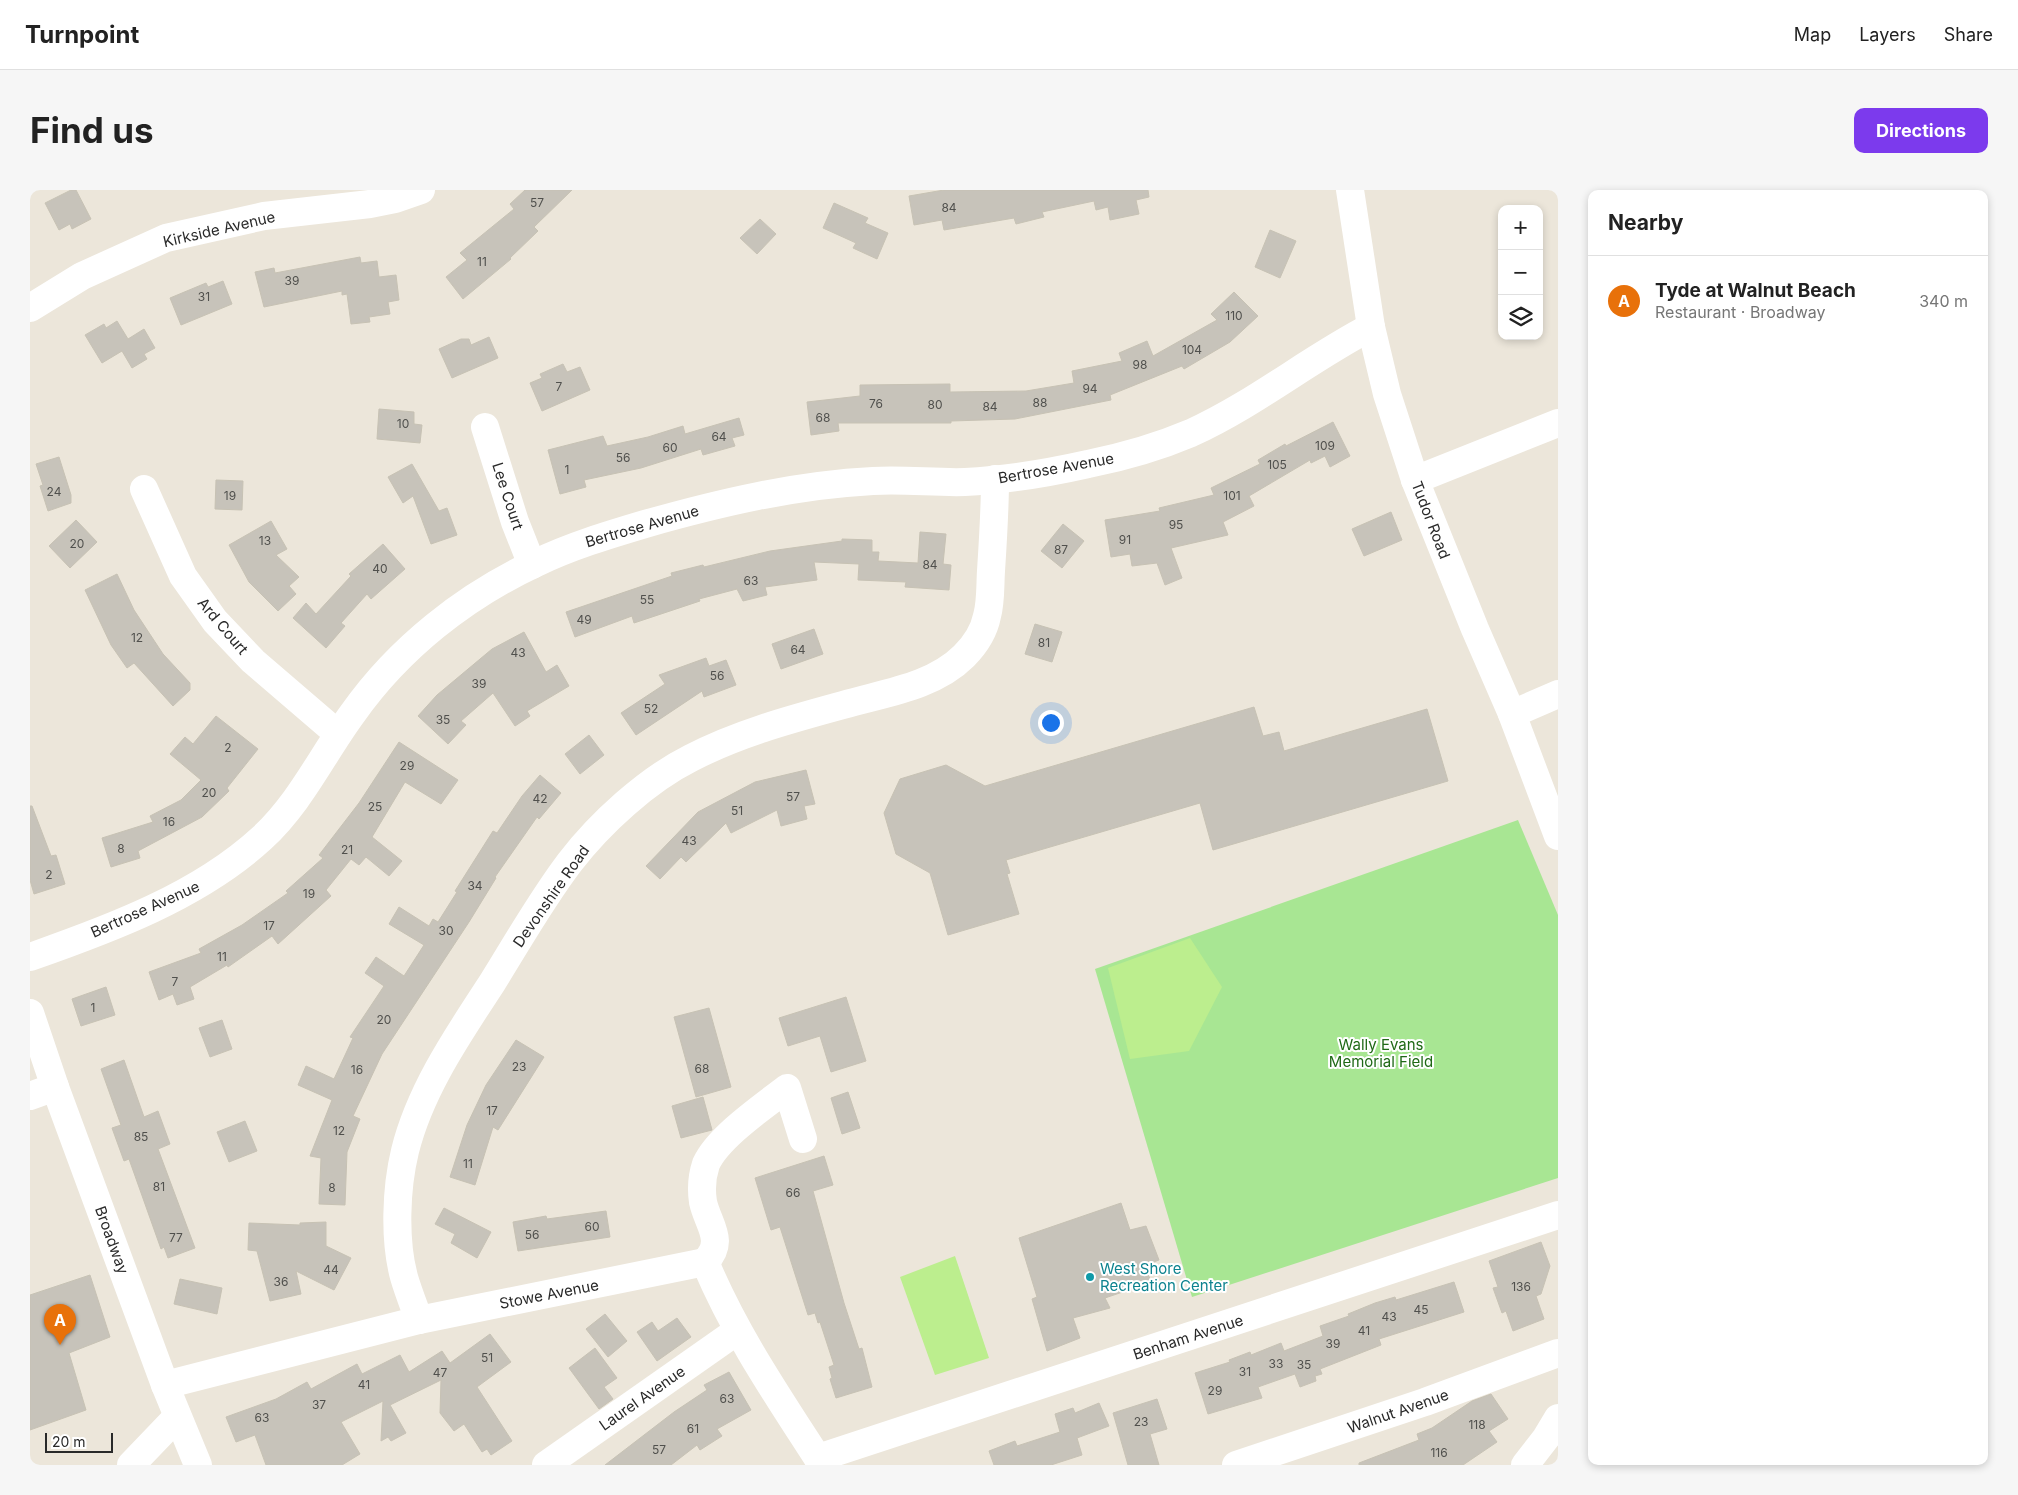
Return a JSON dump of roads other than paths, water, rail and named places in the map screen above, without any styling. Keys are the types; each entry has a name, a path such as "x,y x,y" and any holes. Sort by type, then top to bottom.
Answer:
{"street":[{"name":"Kirkside Avenue","path":"30,308 82,276 166,238 264,216 370,204 395,199 421,190"},
{"name":"Tudor Road","path":"1350,190 1371,327 1387,394 1415,480 1475,629 1512,714 1558,836"},
{"name":"Bertrose Avenue","path":"30,957 151,908 185,893 214,876 262,838 284,815 303,791 338,734 366,695 401,656 431,630 490,587 566,549 677,515 778,491 874,481 967,482 1033,475 1090,464 1144,450 1191,433 1231,412 1338,344 1371,327"},
{"path":"1415,480 1558,423"},
{"name":"Lee Court","path":"485,427 515,522 532,565"},
{"name":"Devonshire Road","path":"419,1320 403,1275 398,1214 399,1184 404,1152 427,1092 454,1042 566,868 599,830 630,801 655,781 690,759 728,741 767,727 922,682 953,665 965,655 975,643 987,618 990,603 995,518 995,479"},
{"name":"Ard Court","path":"144,489 183,576 215,621 253,661 338,734"},
{"path":"1512,714 1558,694"},
{"name":"Broadway","path":"30,1013 55,1087 165,1385 198,1465"},
{"path":"30,1096 55,1087"},
{"path":"803,1138 787,1088 731,1133 712,1154 707,1163 702,1184 704,1203 716,1242 714,1250 705,1262 737,1331 776,1397 820,1462"},
{"name":"Benham Avenue","path":"820,1462 1558,1215"},
{"name":"Stowe Avenue","path":"165,1385 419,1320 705,1262"},
{"name":"Laurel Avenue","path":"546,1465 737,1331"},
{"name":"Walnut Avenue","path":"1236,1465 1425,1402 1558,1353"},
{"path":"130,1465 177,1416"},
{"path":"1525,1465 1546,1438 1558,1418"}],"place":[{"name":"West Shore Recreation Center","path":"1090,1277"},
{"name":"Tyde at Walnut Beach","path":"60,1345"}],"park label":[{"name":"Wally Evans Memorial Field","path":"1381,1052"}]}
